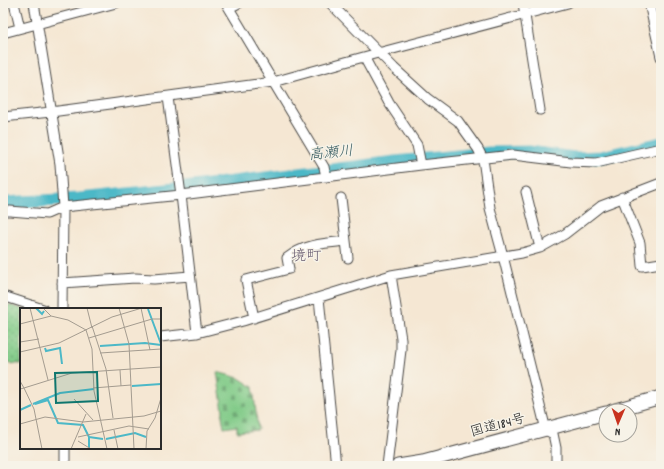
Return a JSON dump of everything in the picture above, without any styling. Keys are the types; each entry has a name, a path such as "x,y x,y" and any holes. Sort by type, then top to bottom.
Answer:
{"highway":[{"path":"638,404 661,397"},
{"name":"国道184号","path":"398,466 424,462 598,415"}],"street":[{"path":"14,3 20,28"},
{"path":"34,3 60,164 63,207 62,308"},
{"path":"3,32 116,3"},
{"path":"239,3 228,6 324,167 326,177"},
{"path":"330,3 378,53 428,99 458,121 478,149 483,159 490,208 546,430 553,434 556,448 556,466"},
{"path":"523,3 540,110"},
{"path":"3,117 52,112 274,82 568,3"},
{"path":"649,3 661,57"},
{"path":"364,57 389,103 417,145 421,165"},
{"path":"168,97 197,333"},
{"path":"3,211 47,214 63,207 181,195 512,155 571,162 596,163 661,148"},
{"path":"161,337 197,333 254,318 391,275 522,253 540,248 565,234 601,206 661,183"},
{"path":"526,192 540,248"},
{"path":"341,198 348,258"},
{"path":"622,198 640,242 642,266 661,263"},
{"path":"254,318 246,280 289,269 287,258 292,254 314,244 346,242"},
{"path":"387,466 401,350 401,338 391,275"},
{"path":"62,283 190,276"},
{"path":"3,296 40,308"},
{"path":"320,298 336,466"},
{"path":"64,449 65,466"}],"green space":[{"path":"3,303 20,308 20,364 3,363"},
{"path":"217,372 239,378 253,387 258,430 237,432 237,426 224,428"}],"waterway":[{"name":"高瀬川","path":"3,203 79,199 176,189 395,162 489,153 529,152 575,158 601,157 661,143"}],"district":[{"name":"境町","path":"306,257"}]}
